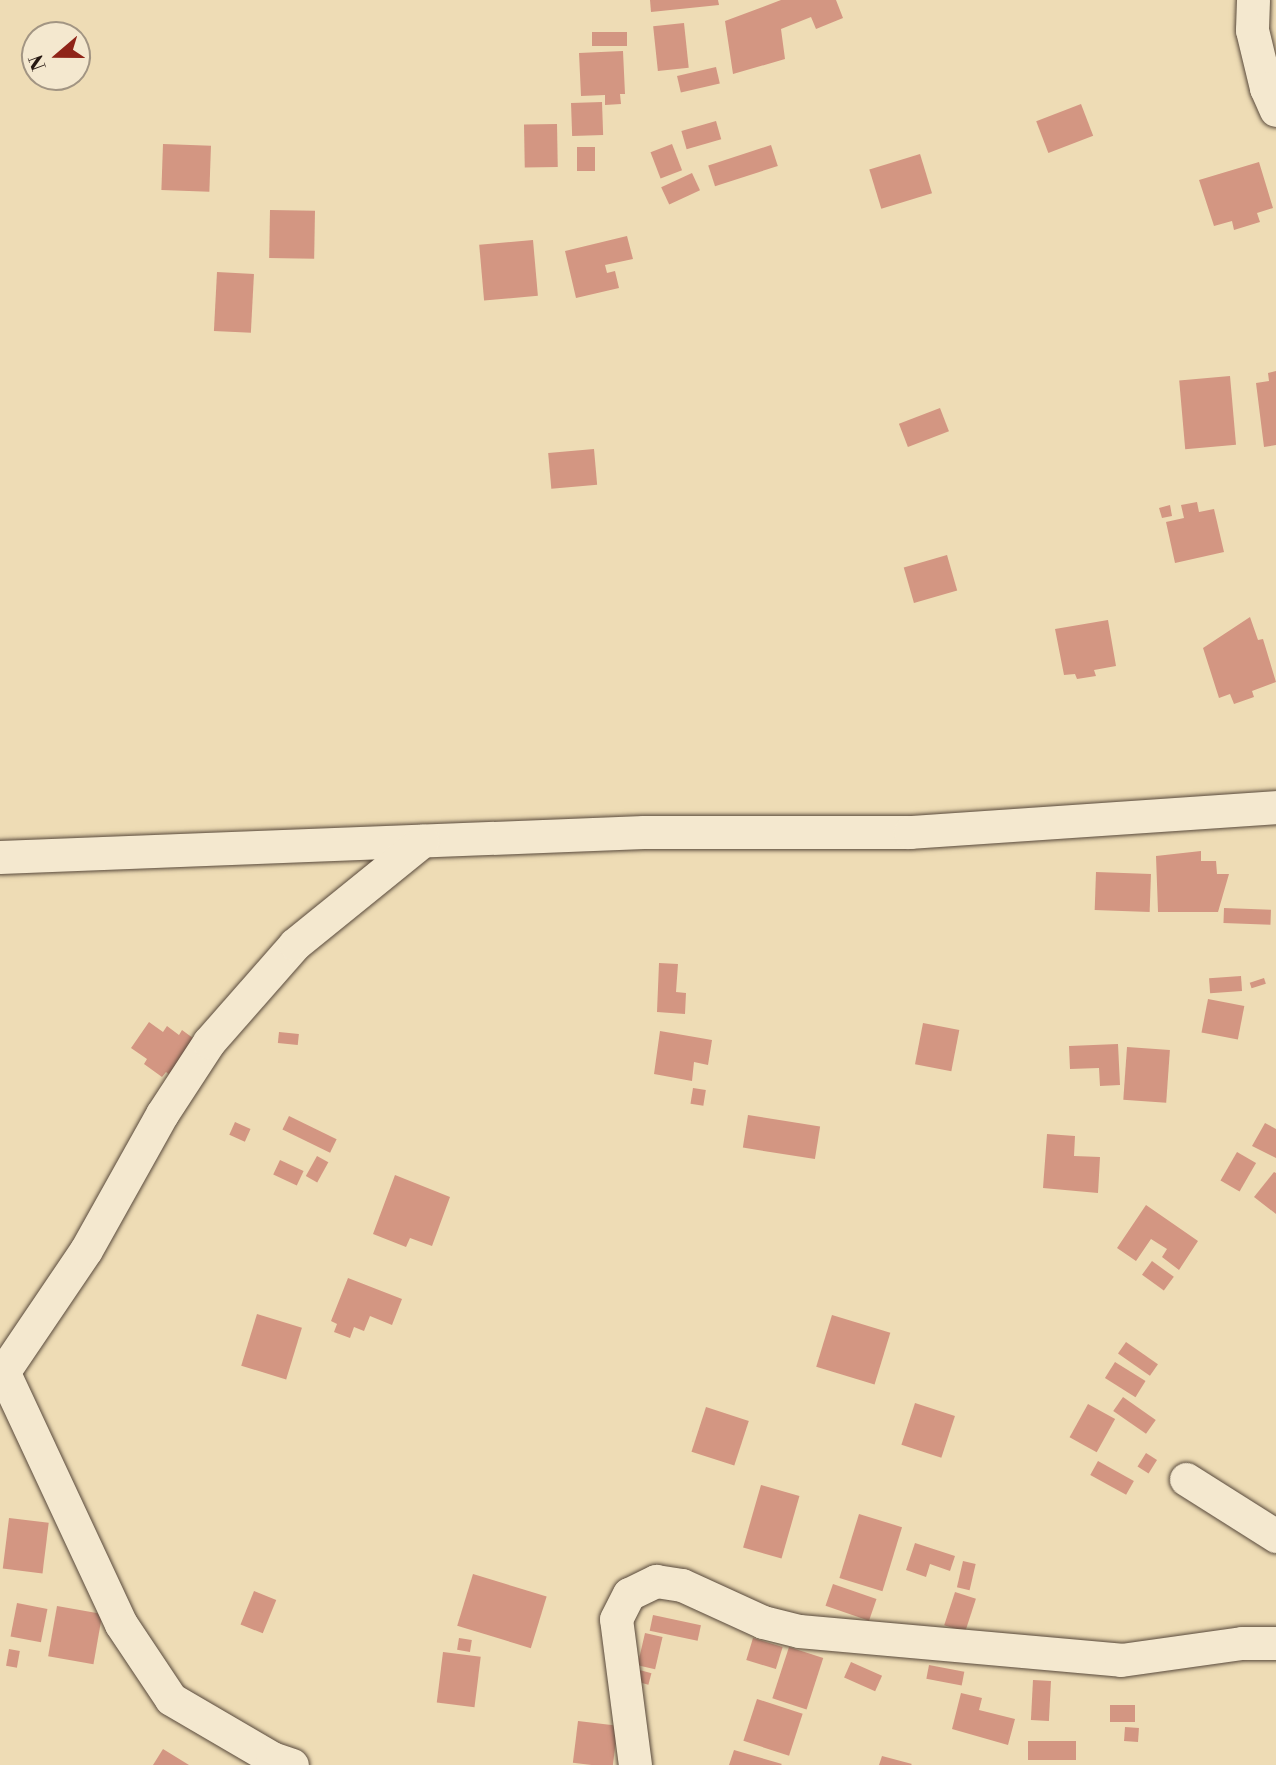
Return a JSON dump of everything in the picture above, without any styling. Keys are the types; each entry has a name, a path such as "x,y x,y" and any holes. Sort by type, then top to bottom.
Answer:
{"street":[{"path":"1253,0 1252,30 1276,110"},
{"path":"0,857 644,832 910,832 1276,807"},
{"path":"292,1765 272,1758 172,1699 121,1624 1,1374 86,1250 162,1114 209,1042 295,944 422,841"},
{"path":"1186,1479 1276,1536"},
{"path":"635,1765 617,1619 629,1594 656,1581 682,1585 763,1622 799,1631 1121,1660 1242,1643 1276,1643"}],"building":[{"path":"650,0 718,0 719,5 651,12"},
{"path":"781,0 836,0 843,18 816,29 811,17 781,29 785,59 733,74 725,21"},
{"path":"684,23 689,68 658,71 653,26"},
{"path":"592,32 627,32 627,46 592,46"},
{"path":"623,51 625,94 620,94 621,104 605,105 605,95 581,96 579,53"},
{"path":"716,67 720,84 681,93 677,76"},
{"path":"602,102 603,135 572,136 571,103"},
{"path":"1081,104 1093,136 1048,153 1036,121"},
{"path":"716,121 721,139 687,149 681,131"},
{"path":"557,124 558,167 525,168 524,125"},
{"path":"163,144 211,146 209,192 161,190"},
{"path":"672,144 682,170 661,178 651,152"},
{"path":"771,145 778,166 715,186 708,165"},
{"path":"577,147 595,147 595,171 577,171"},
{"path":"920,154 932,193 881,209 869,169"},
{"path":"1259,162 1273,208 1257,213 1260,222 1234,230 1232,221 1214,226 1199,180"},
{"path":"692,173 700,190 669,205 661,187"},
{"path":"270,210 315,211 314,259 269,258"},
{"path":"627,236 633,259 605,265 607,273 615,271 619,288 576,298 565,251"},
{"path":"533,240 538,296 484,300 479,245"},
{"path":"217,272 254,274 251,333 214,331"},
{"path":"1276,371 1276,445 1264,447 1256,383 1269,381 1268,373"},
{"path":"1230,376 1236,445 1185,449 1179,380"},
{"path":"940,408 949,431 908,447 899,424"},
{"path":"594,449 597,485 551,489 548,453"},
{"path":"1197,502 1199,512 1214,509 1224,552 1175,563 1166,522 1184,518 1181,505"},
{"path":"1170,505 1172,516 1162,518 1159,508"},
{"path":"947,555 957,591 914,603 904,567"},
{"path":"1250,617 1258,640 1263,639 1276,682 1252,691 1254,697 1234,704 1230,694 1219,698 1203,648"},
{"path":"1108,620 1116,666 1094,670 1096,676 1077,679 1075,674 1064,675 1055,629"},
{"path":"1201,851 1201,861 1216,861 1217,874 1229,874 1218,912 1158,912 1156,856"},
{"path":"1096,872 1151,874 1150,912 1095,910"},
{"path":"1224,908 1271,910 1270,925 1223,923"},
{"path":"659,963 678,964 676,992 686,993 685,1014 657,1012"},
{"path":"1241,976 1242,991 1210,993 1209,978"},
{"path":"1264,978 1266,984 1252,988 1250,983"},
{"path":"1208,999 1244,1006 1238,1039 1202,1032"},
{"path":"149,1022 163,1032 167,1026 179,1035 182,1030 201,1044 176,1080 166,1072 162,1077 144,1064 147,1059 131,1048"},
{"path":"923,1023 959,1030 951,1071 915,1064"},
{"path":"660,1031 712,1040 708,1065 694,1062 692,1081 654,1074"},
{"path":"279,1032 299,1034 298,1045 278,1043"},
{"path":"1118,1044 1120,1085 1100,1086 1099,1068 1070,1069 1069,1046"},
{"path":"1127,1047 1170,1050 1166,1103 1123,1100"},
{"path":"693,1088 706,1090 703,1106 690,1104"},
{"path":"748,1115 820,1126 815,1159 743,1148"},
{"path":"289,1116 337,1139 330,1153 282,1129"},
{"path":"235,1122 251,1129 245,1142 229,1135"},
{"path":"1265,1123 1276,1129 1276,1158 1252,1146"},
{"path":"1047,1134 1075,1136 1074,1156 1100,1157 1098,1193 1043,1188"},
{"path":"1237,1152 1256,1163 1240,1192 1220,1181"},
{"path":"317,1156 328,1162 317,1182 306,1176"},
{"path":"280,1160 304,1171 297,1185 273,1175"},
{"path":"1274,1172 1276,1173 1276,1214 1254,1197"},
{"path":"395,1175 450,1197 432,1246 410,1238 406,1247 373,1234"},
{"path":"1146,1205 1198,1241 1179,1270 1162,1257 1167,1249 1151,1239 1136,1261 1117,1248"},
{"path":"1152,1261 1174,1277 1164,1291 1142,1275"},
{"path":"348,1278 402,1299 392,1325 370,1316 364,1331 354,1327 350,1338 334,1332 337,1324 331,1321"},
{"path":"257,1314 302,1328 286,1379 241,1366"},
{"path":"832,1315 890,1333 875,1384 816,1367"},
{"path":"1126,1342 1158,1364 1150,1376 1118,1353"},
{"path":"1115,1362 1146,1381 1135,1397 1105,1378"},
{"path":"1123,1397 1156,1420 1146,1434 1113,1411"},
{"path":"915,1403 955,1416 941,1458 901,1445"},
{"path":"1088,1404 1115,1419 1097,1452 1070,1437"},
{"path":"706,1407 749,1421 734,1466 691,1452"},
{"path":"1146,1453 1157,1460 1149,1473 1138,1467"},
{"path":"1098,1461 1134,1481 1126,1495 1090,1475"},
{"path":"761,1485 799,1496 782,1559 743,1547"},
{"path":"859,1514 902,1527 882,1591 839,1578"},
{"path":"9,1518 49,1523 42,1573 3,1569"},
{"path":"915,1543 955,1556 950,1571 930,1564 926,1577 906,1570"},
{"path":"963,1561 976,1564 970,1590 957,1587"},
{"path":"473,1574 547,1597 531,1648 457,1626"},
{"path":"833,1584 876,1599 869,1621 826,1606"},
{"path":"254,1591 276,1600 263,1633 241,1624"},
{"path":"955,1592 976,1599 965,1632 944,1625"},
{"path":"17,1603 47,1609 41,1642 11,1636"},
{"path":"57,1606 102,1614 93,1664 48,1656"},
{"path":"653,1615 701,1625 698,1641 650,1631"},
{"path":"645,1633 663,1637 655,1669 638,1665"},
{"path":"459,1638 472,1640 470,1652 457,1650"},
{"path":"753,1638 783,1647 776,1669 746,1660"},
{"path":"789,1647 823,1658 807,1709 772,1698"},
{"path":"9,1649 20,1651 17,1668 6,1666"},
{"path":"443,1652 481,1657 475,1707 437,1703"},
{"path":"851,1662 882,1676 875,1691 844,1678"},
{"path":"929,1665 964,1672 962,1686 926,1679"},
{"path":"636,1669 651,1673 648,1685 633,1681"},
{"path":"1033,1680 1051,1681 1049,1721 1031,1720"},
{"path":"961,1693 982,1698 979,1710 1015,1719 1008,1745 952,1729"},
{"path":"757,1699 803,1714 789,1756 743,1741"},
{"path":"1110,1705 1135,1705 1135,1722 1110,1722"},
{"path":"578,1721 618,1726 613,1765 573,1763"},
{"path":"1125,1727 1139,1728 1138,1742 1124,1741"},
{"path":"1028,1741 1076,1741 1076,1760 1028,1760"},
{"path":"163,1749 189,1765 153,1765"},
{"path":"734,1750 782,1764 729,1765"},
{"path":"882,1756 912,1764 879,1765"}]}
